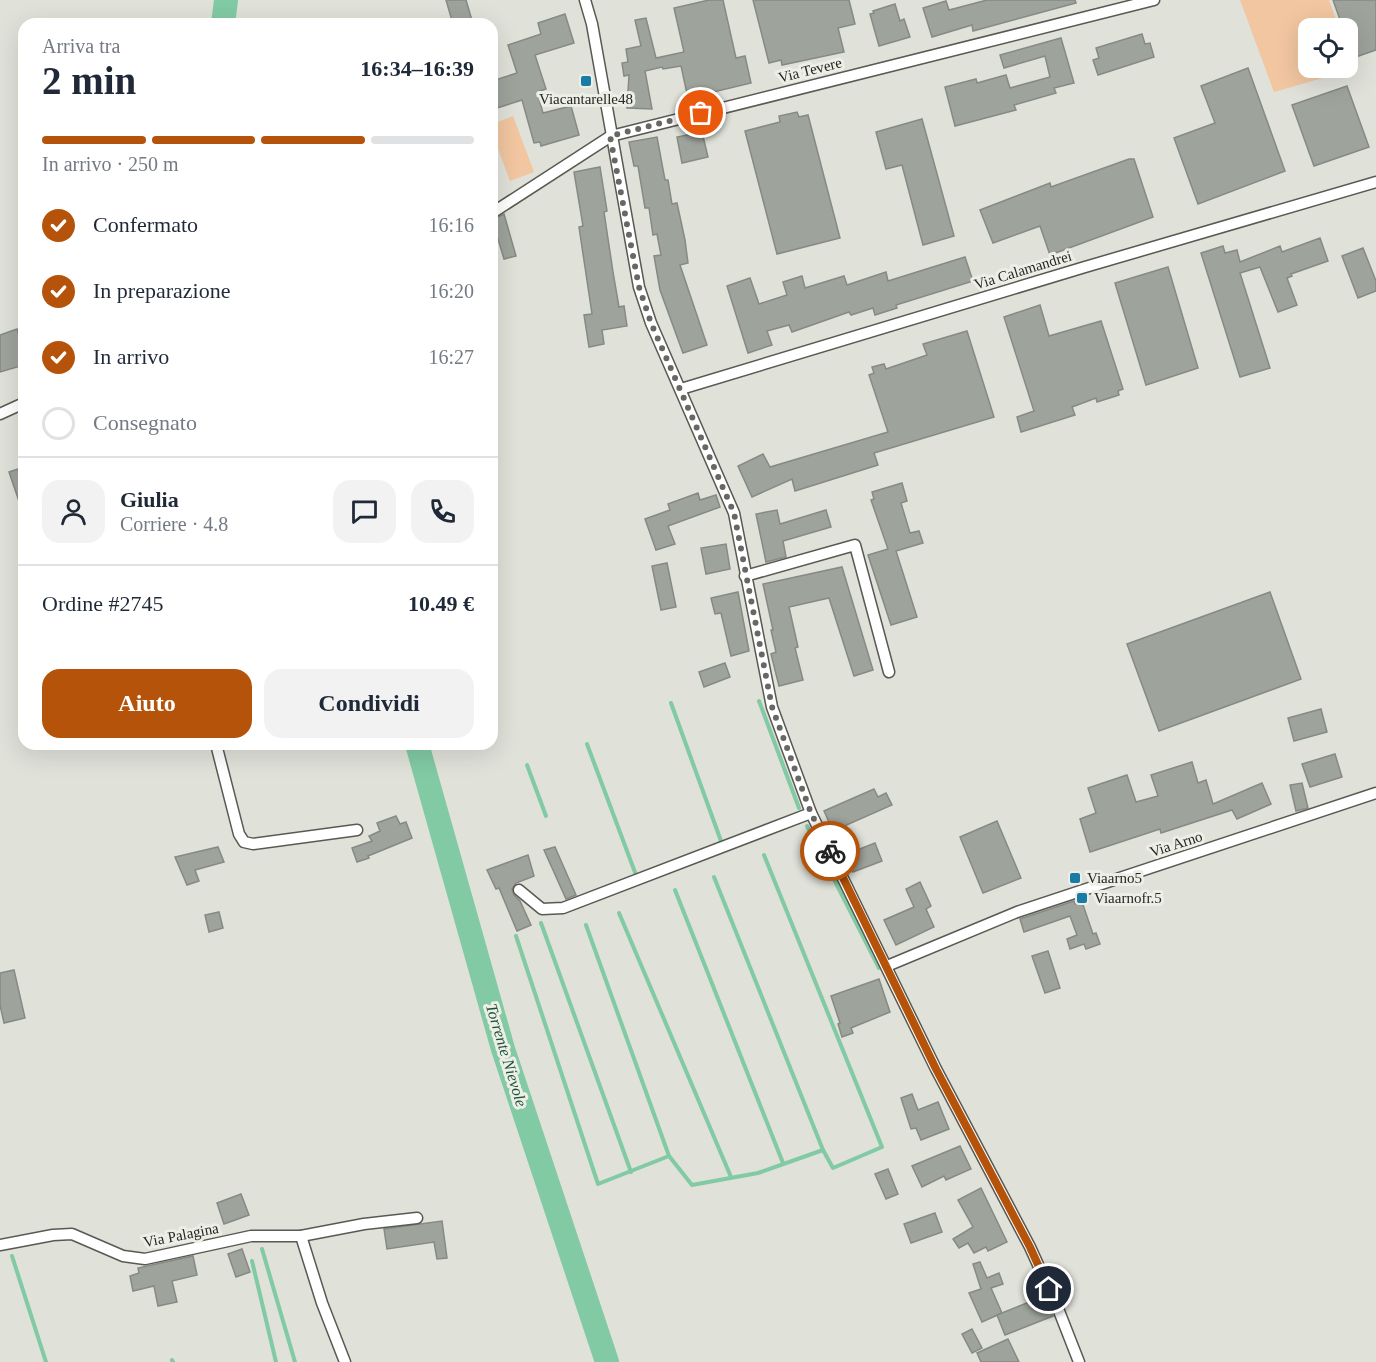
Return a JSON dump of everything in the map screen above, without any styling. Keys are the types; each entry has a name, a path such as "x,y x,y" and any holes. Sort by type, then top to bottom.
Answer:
{"street":[{"path":"585,0 592,24 610,136 639,287 651,323 734,513 772,707 811,813 936,1069 1030,1247 1079,1362"},
{"name":"Via Tevere","path":"498,209 610,136 1154,0"},
{"name":"Via Calamandrei","path":"681,389 1074,270 1376,182"},
{"path":"0,414 18,406"},
{"path":"745,576 855,545 890,672"},
{"path":"218,750 239,834 244,842 253,844 357,830"},
{"name":"Via Arno","path":"887,966 1017,912 1376,793"},
{"path":"519,890 542,909 563,908 811,813"},
{"name":"Via Palagina","path":"0,1245 53,1235 72,1234 123,1256 145,1259 251,1236 301,1236 364,1224 417,1218"},
{"path":"301,1236 322,1303 345,1362"}],"shaded area":[{"path":"1240,0 1329,0 1335,18 1298,18 1298,78 1323,78 1274,92"},
{"path":"513,116 534,172 510,181 498,149 498,122"}],"building":[{"path":"446,0 466,0 471,18 451,18"},
{"path":"709,0 723,0 736,58 745,56 751,83 688,98 681,66 663,69 662,67 645,71 652,109 627,108 629,75 624,76 622,63 628,62 626,49 641,46 635,20 646,18 656,58 684,52 674,8"},
{"path":"753,0 849,0 855,24 838,28 844,52 782,65 781,60 769,63"},
{"path":"987,0 1075,0 1076,3 973,31 972,25 932,37 923,8 946,1 949,10"},
{"path":"1333,0 1376,0 1376,50 1358,56 1358,18 1339,18"},
{"path":"895,4 900,21 904,19 910,37 879,46 870,14"},
{"path":"565,14 574,43 535,55 546,89 537,92 543,113 571,106 579,135 541,146 540,142 534,143 522,100 498,108 498,79 517,73 508,45 541,34 538,23"},
{"path":"1142,34 1145,44 1150,43 1154,57 1098,75 1093,60 1099,58 1096,48"},
{"path":"1061,38 1074,83 1054,88 1056,93 1014,105 1016,110 955,126 945,87 976,79 977,83 1006,75 1010,88 1050,77 1045,56 1004,68 1000,55"},
{"path":"1248,68 1285,171 1198,204 1174,138 1215,123 1201,86"},
{"path":"1347,86 1369,147 1314,166 1292,105"},
{"path":"797,112 799,117 808,115 840,238 777,254 745,131 780,122 779,116"},
{"path":"922,119 954,236 923,245 902,165 886,169 876,132"},
{"path":"702,132 708,157 682,163 677,137"},
{"path":"657,137 665,180 668,180 672,204 677,203 685,240 688,263 680,265 707,345 683,353 660,290 654,256 661,255 657,234 653,235 649,208 645,208 638,166 634,166 629,142"},
{"path":"1134,159 1153,217 1050,255 1040,226 993,243 980,210 1050,183 1051,187"},
{"path":"600,167 613,272 619,307 624,306 627,326 602,330 604,344 589,347 584,315 592,314 579,227 583,226 574,172"},
{"path":"504,214 516,256 504,259 498,239 498,217"},
{"path":"1320,238 1328,261 1291,274 1292,276 1287,278 1297,305 1278,312 1260,267 1240,273 1270,368 1240,377 1201,253 1223,246 1225,253 1237,250 1240,262 1280,246 1282,252"},
{"path":"1363,248 1376,281 1376,291 1358,298 1342,256"},
{"path":"965,257 973,281 896,305 897,308 875,315 873,308 851,315 849,312 792,332 789,325 767,331 772,345 748,353 727,286 750,278 759,304 787,295 783,282 802,276 805,288 844,276 847,285 886,272 888,281"},
{"path":"1168,267 1198,368 1146,385 1115,283"},
{"path":"1040,305 1049,336 1101,321 1123,389 1118,391 1119,395 1097,402 1096,398 1072,407 1075,415 1021,432 1017,417 1034,411 1004,317"},
{"path":"17,329 18,332 18,367 0,372 0,335"},
{"path":"967,331 994,417 874,453 878,465 795,491 792,479 752,497 738,466 763,454 770,467 888,432 869,375 874,373 872,367 884,364 886,369 927,355 923,344"},
{"path":"18,469 18,498 9,472"},
{"path":"902,483 907,501 901,503 910,533 919,531 923,543 896,551 917,617 891,625 868,555 888,549 871,500 874,499 872,492"},
{"path":"698,493 700,500 716,495 720,507 668,526 675,544 656,550 645,519 670,510 668,504"},
{"path":"777,510 780,524 826,510 831,527 783,541 786,557 766,562 756,514"},
{"path":"726,544 730,569 706,574 701,548"},
{"path":"667,563 676,607 661,610 652,566"},
{"path":"842,567 873,670 854,676 829,598 789,607 798,647 795,648 803,680 779,686 771,654 776,652 763,584"},
{"path":"738,592 749,651 731,656 721,613 715,614 711,598"},
{"path":"1270,592 1301,679 1159,731 1127,644"},
{"path":"725,663 730,677 704,687 699,672"},
{"path":"1321,709 1327,732 1294,741 1288,718"},
{"path":"1335,754 1342,777 1310,787 1302,764"},
{"path":"1192,762 1198,783 1206,780 1213,804 1262,783 1271,804 1237,819 1232,810 1161,833 1160,829 1090,852 1080,819 1096,813 1088,788 1127,775 1136,802 1158,796 1151,775"},
{"path":"1302,783 1308,808 1296,811 1290,785"},
{"path":"874,789 878,797 886,793 892,805 833,831 824,811"},
{"path":"396,816 400,824 406,822 412,838 357,862 352,848 372,841 369,836 380,831 377,823"},
{"path":"997,821 1021,878 983,893 960,837"},
{"path":"875,843 882,861 853,872 847,854"},
{"path":"218,847 224,862 195,870 199,881 187,885 175,857"},
{"path":"555,847 576,895 566,899 544,850"},
{"path":"528,855 534,876 516,883 512,889 531,925 517,931 499,888 496,889 487,870"},
{"path":"920,882 931,906 926,909 934,927 896,945 884,920 914,907 906,889"},
{"path":"1074,901 1075,904 1082,902 1093,934 1096,933 1100,944 1086,949 1084,944 1070,949 1067,939 1077,935 1070,916 1024,932 1020,919"},
{"path":"219,912 223,928 209,932 205,915"},
{"path":"1048,951 1060,988 1045,993 1032,956"},
{"path":"14,970 25,1018 4,1023 0,1005 0,973"},
{"path":"879,979 890,1012 851,1028 853,1033 842,1037 831,996"},
{"path":"912,1094 918,1110 938,1102 949,1129 921,1140 916,1128 911,1129 901,1098"},
{"path":"960,1146 971,1169 946,1180 944,1176 922,1187 912,1166"},
{"path":"888,1169 898,1194 886,1199 875,1174"},
{"path":"981,1188 1007,1242 988,1251 986,1247 974,1253 968,1243 959,1248 953,1239 973,1227 958,1200"},
{"path":"241,1194 249,1215 224,1224 217,1203"},
{"path":"935,1213 942,1232 911,1243 904,1224"},
{"path":"442,1221 447,1258 437,1259 434,1242 387,1249 384,1229"},
{"path":"242,1249 250,1272 236,1277 228,1254"},
{"path":"193,1256 197,1275 172,1281 177,1302 158,1306 154,1286 133,1291 130,1276 139,1273 138,1268"},
{"path":"980,1262 987,1278 999,1273 1003,1284 991,1288 1002,1313 982,1322 969,1293 981,1289 973,1264"},
{"path":"1044,1296 1053,1316 1005,1335 997,1315"},
{"path":"972,1329 982,1348 972,1353 962,1334"},
{"path":"1008,1339 1019,1362 981,1362 977,1353"}],"waterway":[{"name":"Torrente Nievole","path":"224,18 226,0"},
{"path":"759,701 799,808"},
{"path":"671,703 721,841"},
{"path":"587,744 636,875"},
{"name":"Torrente Nievole","path":"419,750 503,1049 607,1362"},
{"path":"527,765 546,816"},
{"path":"807,826 879,968"},
{"path":"516,936 598,1184 669,1156 692,1185 758,1173 823,1150 833,1168 882,1147 764,855"},
{"path":"714,877 823,1150"},
{"path":"675,890 783,1163"},
{"path":"619,913 731,1177"},
{"path":"541,923 631,1172"},
{"path":"586,925 669,1156"},
{"path":"262,1249 295,1362"},
{"path":"12,1256 46,1362"},
{"path":"252,1261 276,1362"}],"way so far":[{"path":"701,113 610,136 639,287 651,323 734,513 772,707 811,813 830,851"}],"place":[{"name":"Viacantarelle48","path":"586,81"},
{"name":"Viaarno5","path":"1075,878"},
{"name":"Viaarnofr.5","path":"1082,898"}],"route":[{"path":"830,851 936,1069 1030,1247 1049,1289"}]}
